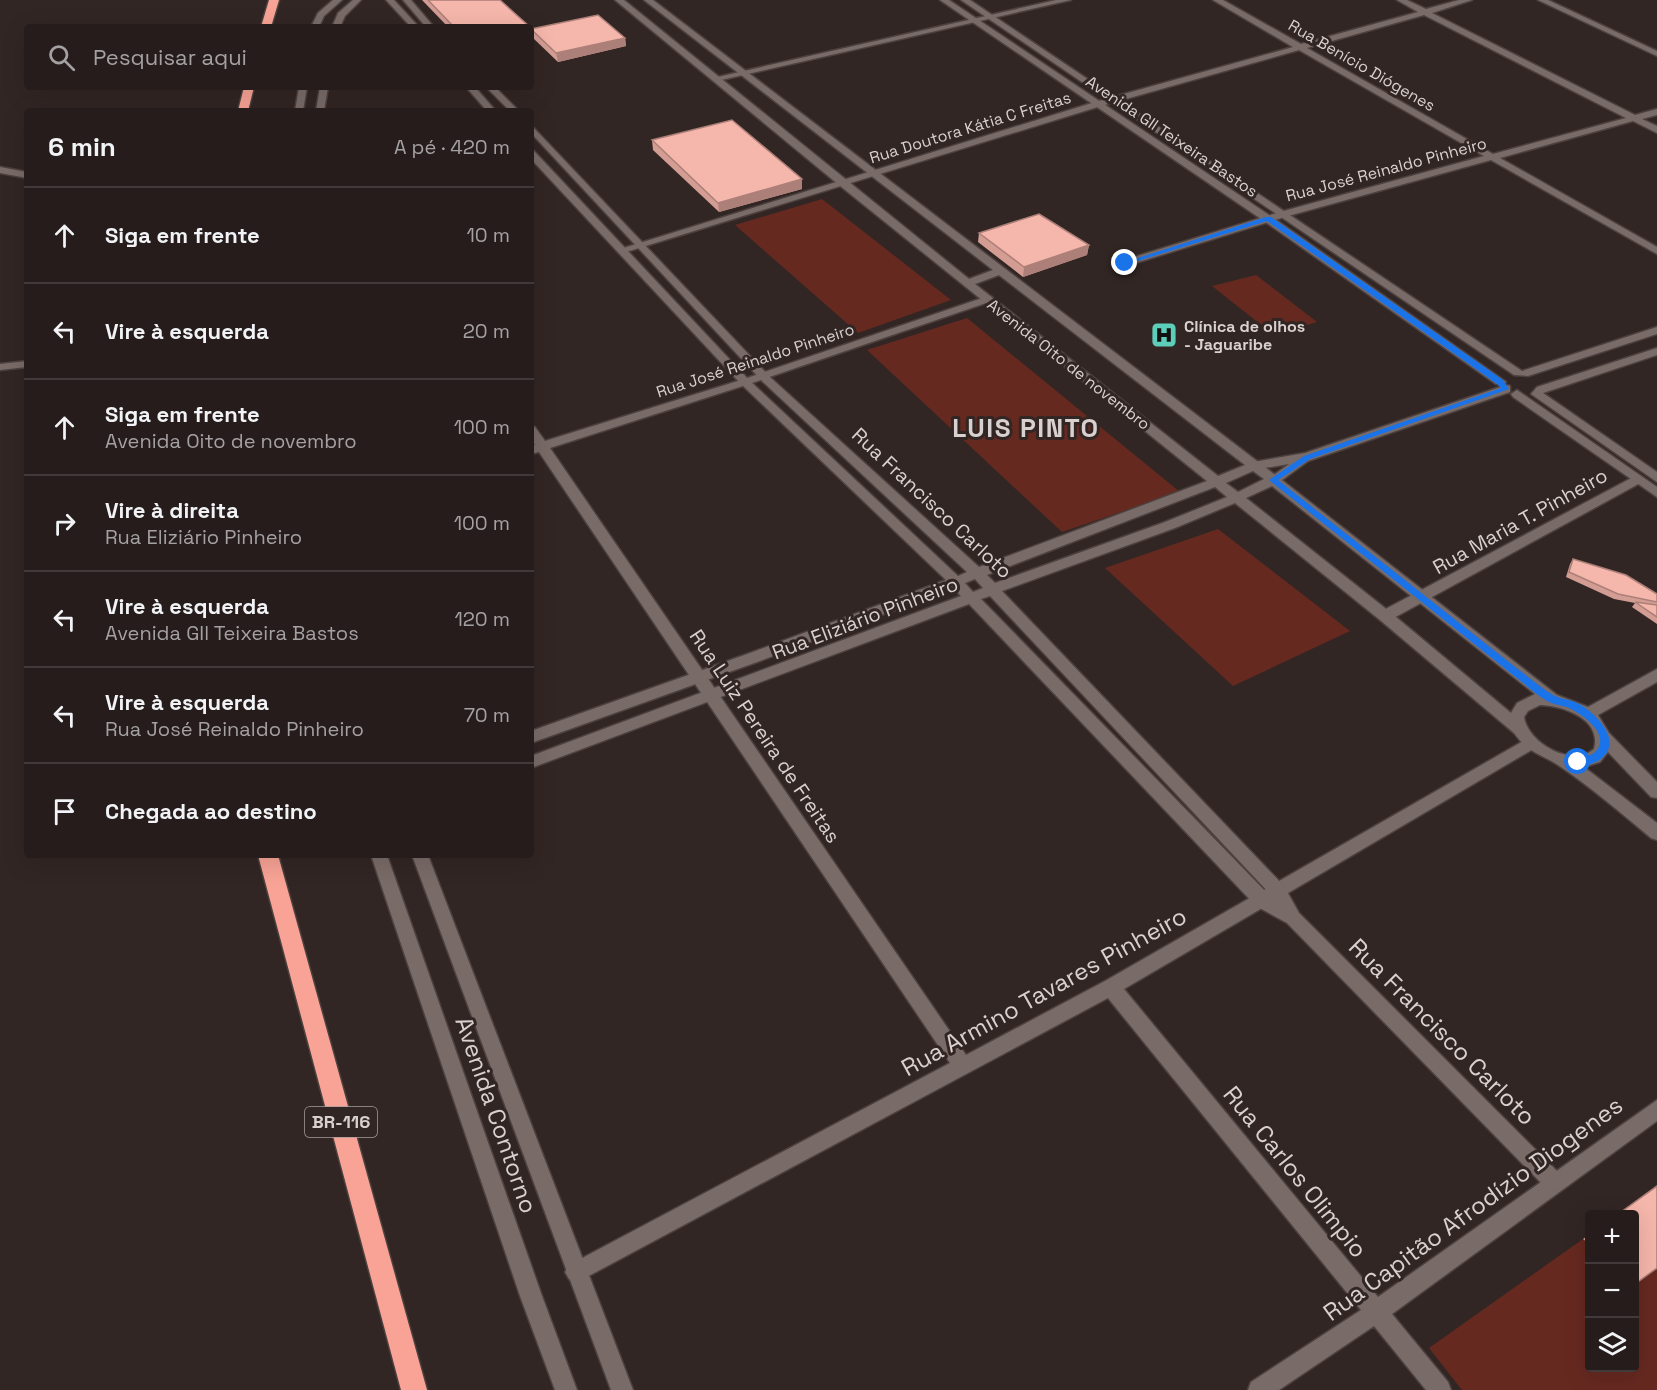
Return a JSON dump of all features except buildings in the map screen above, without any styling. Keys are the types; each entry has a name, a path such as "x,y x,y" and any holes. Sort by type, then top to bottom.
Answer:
{"highway":[{"path":"267,24 274,0"},
{"path":"244,108 248,90"},
{"name":"BR-116","path":"269,858 414,1390"}],"street":[{"path":"316,24 321,15 338,0"},
{"path":"337,24 341,15 357,0"},
{"path":"390,0 412,24"},
{"path":"407,0 427,24"},
{"name":"Avenida Oito de novembro","path":"619,0 717,78 872,173 1273,480 1552,699"},
{"name":"Avenida Oito de novembro","path":"648,0 743,72 775,112 842,183 1385,616 1519,729"},
{"name":"Avenida GIl Teixeira Bastos","path":"944,0 1268,219 1657,493"},
{"name":"Avenida GIl Teixeira Bastos","path":"965,0 1521,374 1536,380 1539,392 1657,477"},
{"path":"717,78 972,19 1067,0"},
{"name":"Rua Benício Diógenes","path":"1217,0 1657,251"},
{"path":"1401,0 1657,130"},
{"name":"Rua Doutora Kátia C Freitas","path":"622,250 1098,104 1468,0"},
{"path":"1542,0 1657,54"},
{"path":"647,21 671,16"},
{"path":"300,108 302,90"},
{"path":"320,108 324,90"},
{"path":"473,90 489,108"},
{"path":"493,90 512,108"},
{"name":"Rua José Reinaldo Pinheiro","path":"1125,263 1284,214 1657,112"},
{"name":"Rua Francisco Carloto","path":"534,131 764,376 977,573 1270,896"},
{"name":"Rua Francisco Carloto","path":"534,156 745,382 956,582 1554,1182"},
{"path":"1189,167 1205,163"},
{"path":"0,170 24,174"},
{"path":"967,283 999,271"},
{"name":"Rua José Reinaldo Pinheiro","path":"537,448 764,376 988,299"},
{"path":"677,309 696,304"},
{"path":"1657,330 1521,374 1502,376 1507,388 1539,392 1657,351"},
{"path":"0,367 24,364"},
{"name":"Rua Eliziário Pinheiro","path":"534,736 701,678 1218,482 1253,466 1307,458 1507,388"},
{"name":"Rua Luiz Pereira de Freitas","path":"537,448 701,678 963,1067"},
{"name":"Rua Eliziário Pinheiro","path":"534,761 713,697 992,589 1238,498 1273,480 1307,458"},
{"name":"Rua Maria T. Pinheiro","path":"1385,616 1637,479"},
{"path":"1587,714 1657,675"},
{"path":"1657,792 1604,737 1598,725 1587,714 1570,704 1552,699 1527,702 1520,709 1516,718 1519,729 1530,744 1546,755 1564,761 1657,832"},
{"path":"1564,761 1590,760 1604,747 1604,737"},
{"name":"Rua Armino Tavares Pinheiro","path":"576,1272 1111,987 1530,744"},
{"name":"Avenida Contorno","path":"380,858 531,1296 566,1390"},
{"name":"Avenida Contorno","path":"421,858 622,1390"},
{"name":"Rua Carlos Olimpio","path":"1111,987 1440,1390"},
{"name":"Rua Capitão Afrodízio Diogenes","path":"1259,1390 1376,1312 1657,1109"}],"shaded area":[{"path":"822,199 951,300 858,333 735,225"},
{"path":"1256,275 1317,322 1274,335 1212,286"},
{"path":"967,318 1180,492 1062,532 867,350"},
{"path":"1218,529 1350,631 1233,686 1105,568"},
{"path":"1583,1239 1585,1241 1585,1372 1639,1372 1639,1281 1657,1267 1657,1390 1462,1390 1429,1348"}],"place":[{"name":"Clínica de olhos - Jaguaribe","path":"1164,335"}],"district":[{"name":"LUIS PINTO","path":"1026,428"}],"route":[{"path":"1125,263 1268,219 1500,382 1506,389 1307,458 1273,480 1516,673 1552,699 1570,704 1587,714 1598,725 1604,737 1604,747 1590,760 1578,762"}]}
